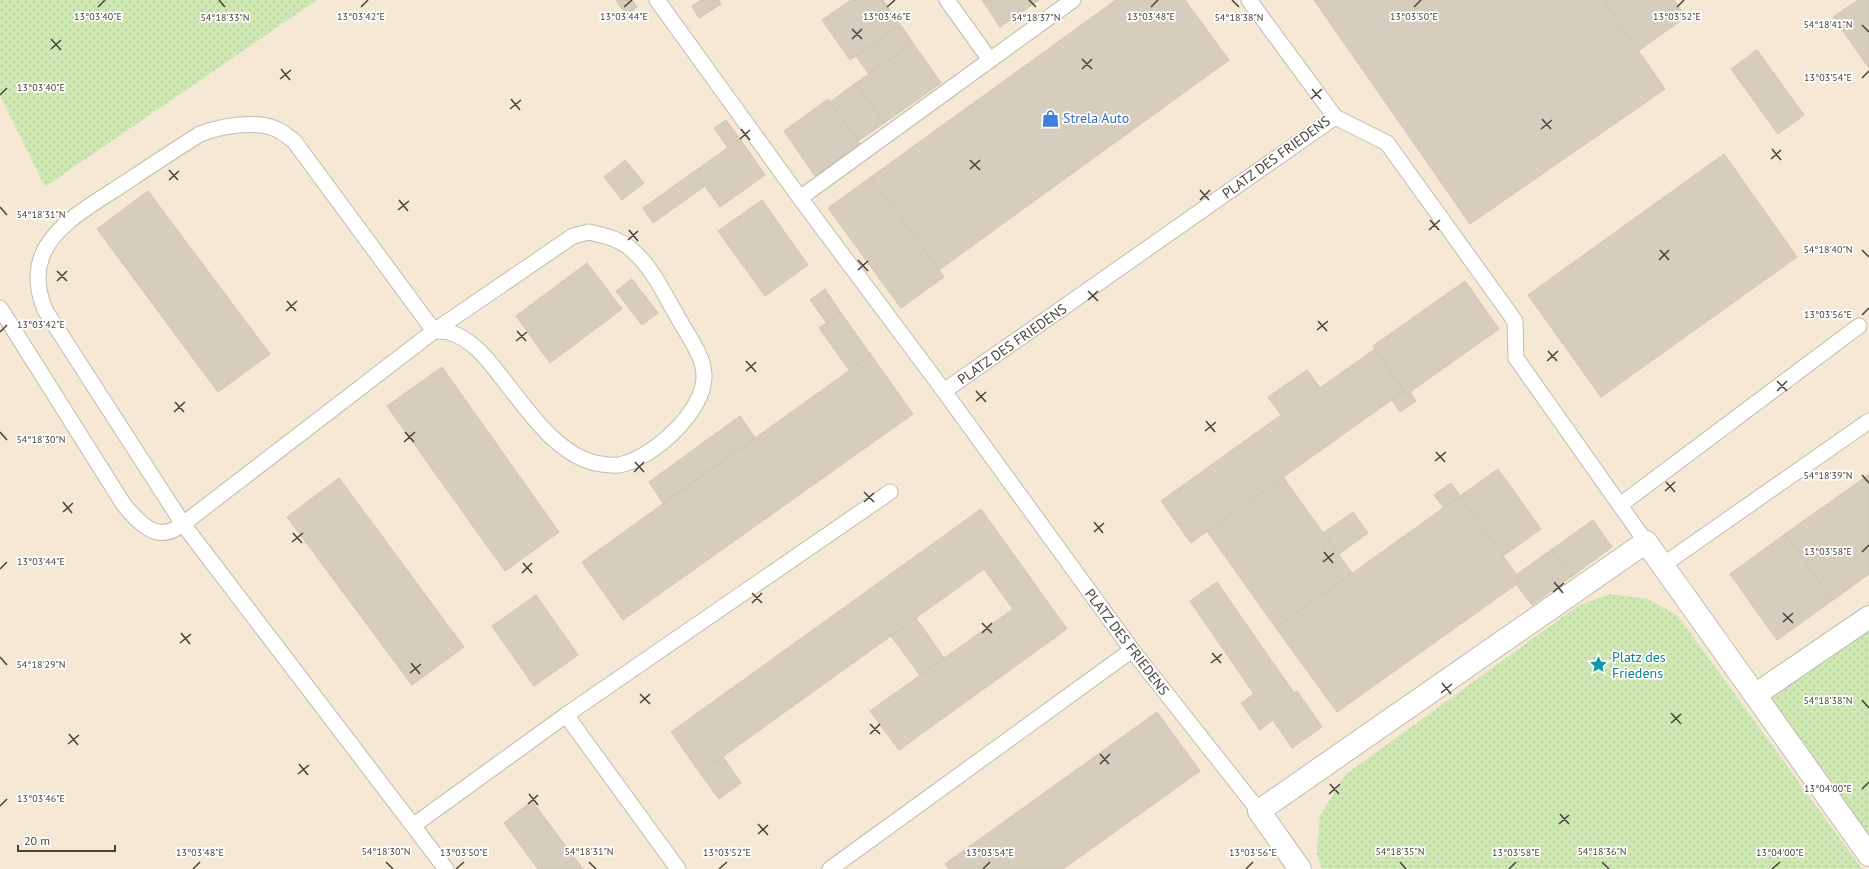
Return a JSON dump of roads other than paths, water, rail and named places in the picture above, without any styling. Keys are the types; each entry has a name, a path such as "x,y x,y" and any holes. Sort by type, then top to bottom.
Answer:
{"street":[{"path":"1259,811 1646,542 1869,854"},
{"path":"1755,695 1869,617"},
{"name":"PLATZ DES FRIEDENS","path":"1259,811 1300,869"}],"lane":[{"name":"PLATZ DES FRIEDENS","path":"657,0 800,198 944,391 1132,650 1259,811"},
{"path":"947,0 990,60"},
{"path":"800,198 1073,0"},
{"name":"PLATZ DES FRIEDENS","path":"944,391 1335,117 1249,0"},
{"path":"1335,117 1387,143 1515,320 1516,358 1646,542"},
{"path":"0,308 116,495 132,514 149,529 159,533 176,529 183,524 434,330 573,236 589,232 613,238 633,250 648,267 700,356 704,376 701,392 685,420 661,444 645,455 618,465 602,464 582,459 560,444 540,424 487,359 476,348 462,338 448,332 434,330 294,141 275,128 246,125 227,126 200,134 78,215 52,239 42,256 38,274 39,294 45,310 183,524 446,869"},
{"path":"1620,505 1859,326"},
{"path":"1663,565 1869,420"},
{"path":"414,826 566,715 890,492"},
{"path":"830,869 1132,650"},
{"path":"566,715 678,869"}],"place":[{"name":"Strela Auto","path":"1050,118"},
{"name":"Platz des Friedens","path":"1599,665"}]}
